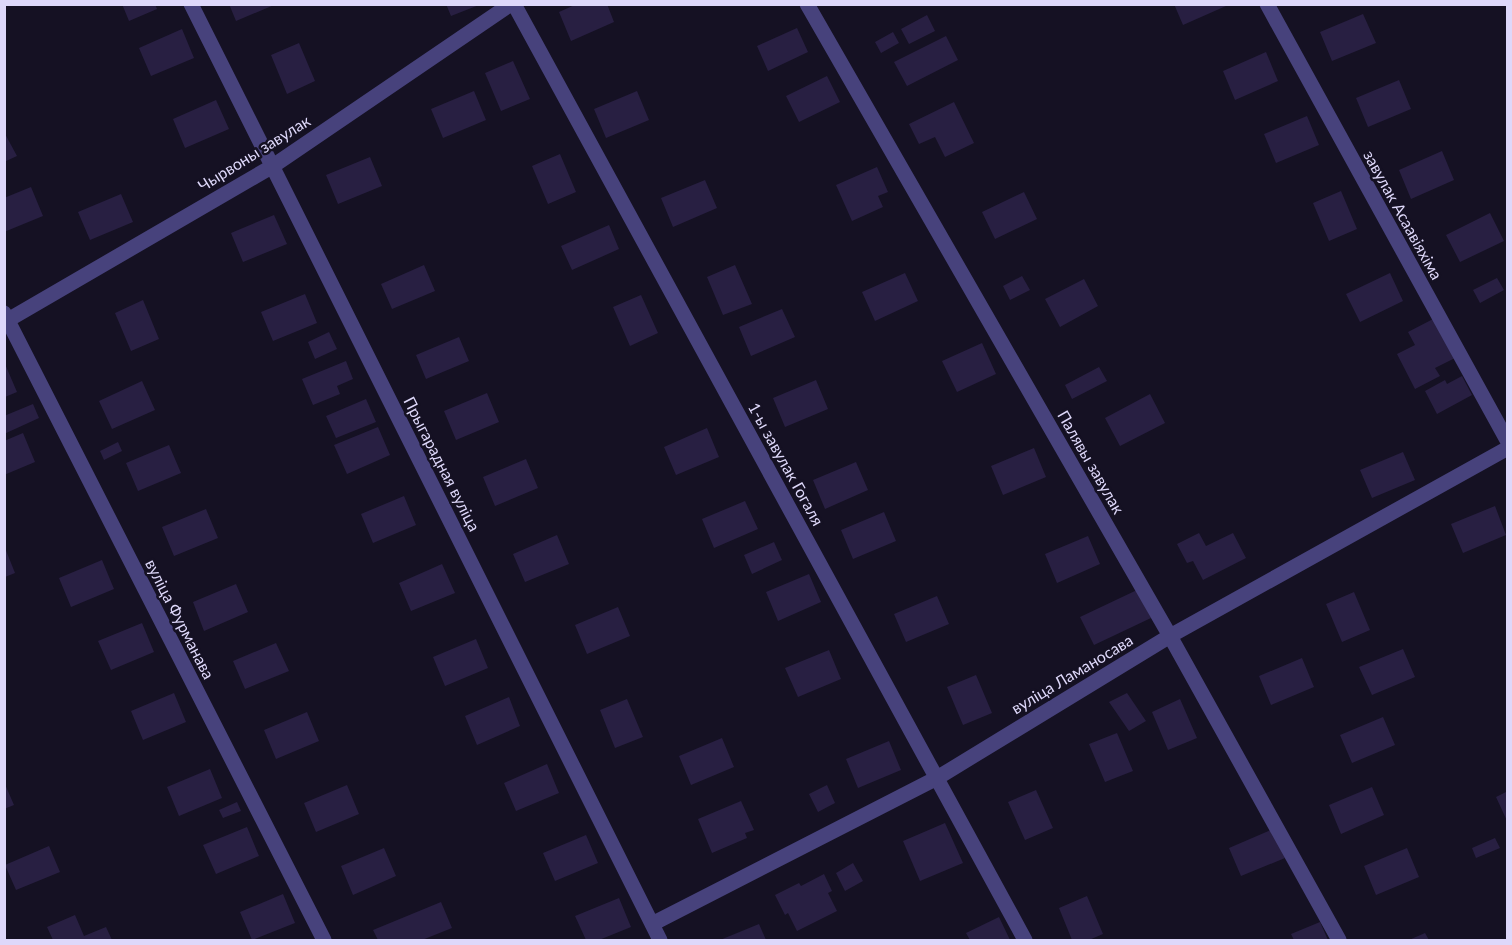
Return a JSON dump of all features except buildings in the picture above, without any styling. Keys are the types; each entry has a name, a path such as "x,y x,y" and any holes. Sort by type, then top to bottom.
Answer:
{"street":[{"name":"Прыгарадная вуліца","path":"192,4 660,940"},
{"name":"Чырвоны завулак","path":"6,316 273,166 512,4"},
{"name":"1-ы завулак Гогаля","path":"512,4 1025,940"},
{"name":"Палявы завулак","path":"807,4 1170,636 1339,940"},
{"name":"завулак Асаавіяхіма","path":"1267,4 1508,442"},
{"name":"вуліца Фурманава","path":"6,316 324,940"},
{"name":"вуліца Ламаносава","path":"652,924 937,778 1170,636 1508,448"}]}
